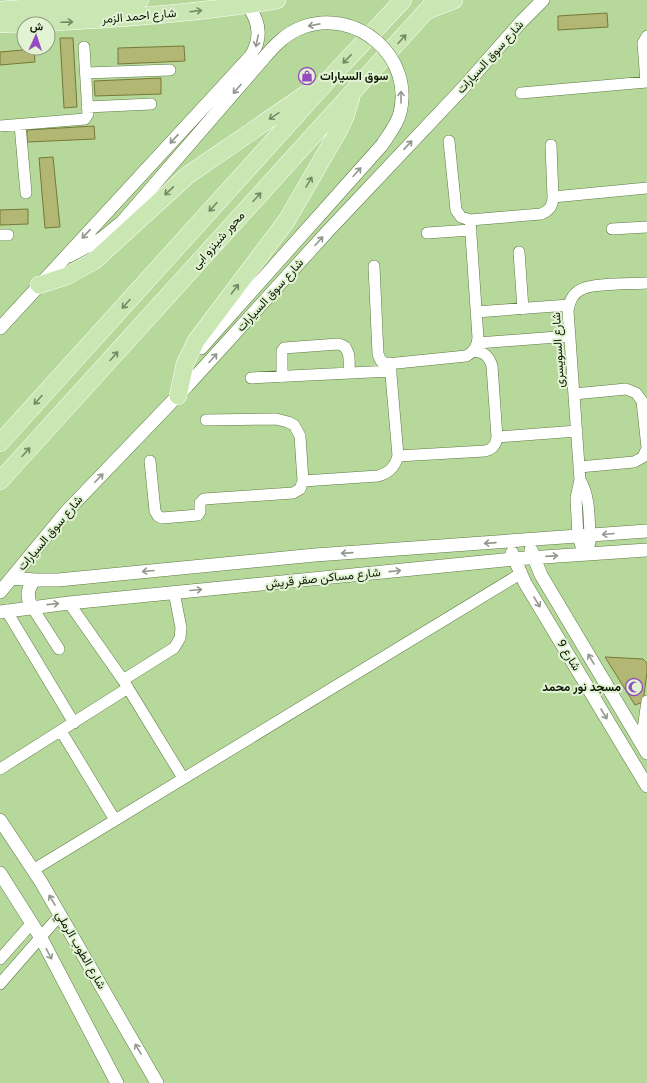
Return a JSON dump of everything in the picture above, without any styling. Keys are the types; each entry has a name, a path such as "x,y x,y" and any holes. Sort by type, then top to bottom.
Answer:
{"main road":[{"path":"0,10 140,0"},
{"name":"شارع احمد الزمر","path":"0,24 76,22 189,12 277,0"},
{"path":"0,443 330,78 403,0"},
{"path":"432,5 454,0"},
{"name":"محور شينزو ابى","path":"0,481 432,5"},
{"path":"40,285 66,276 94,262 175,185 330,78"},
{"path":"183,391 185,364 196,341 287,220 339,130 349,105 352,92"}],"street":[{"name":"شارع سوق السيارات","path":"0,592 66,512 183,391 328,231 543,0"},
{"path":"0,328 251,56 257,43 258,29 255,16 247,5"},
{"path":"64,258 89,247 122,222 263,59 279,42 290,34 314,24 341,24 366,33 385,50 393,61 401,86 402,100 396,125 382,144 203,344 192,362 183,391"},
{"path":"521,93 646,82 643,43 647,36"},
{"path":"0,126 83,119 87,116 84,48"},
{"path":"86,73 170,70"},
{"path":"87,107 151,104"},
{"path":"20,125 26,193"},
{"path":"398,456 485,451 490,450 494,446 497,437 492,366 486,355 480,352 476,347 476,312 470,225 456,210 449,141"},
{"path":"427,233 546,212 553,203 554,197 551,145"},
{"path":"554,197 647,188"},
{"path":"612,229 647,227"},
{"path":"519,252 523,309"},
{"path":"374,266 378,354 379,358 391,367"},
{"name":"شارع السويسرى","path":"587,554 584,536 587,496 585,488 580,480 568,311 569,305 576,293 589,287 647,283"},
{"path":"476,312 569,305"},
{"path":"251,378 349,373 466,356 476,347 570,336"},
{"path":"282,377 282,351 284,348 338,344 344,345 347,350 349,373"},
{"path":"303,481 378,476 392,470 398,456 391,367"},
{"path":"574,394 626,389 631,390 636,393 642,401 645,415 647,448 643,458 634,462 579,467"},
{"path":"150,461 155,511 158,516 162,518 198,515 200,512 201,500 204,499 293,493 300,488 303,481 300,436 298,430 288,422 276,419 206,420"},
{"path":"497,437 577,431"},
{"name":"شارع مساكن صقر قريش","path":"12,578 58,580 315,555 647,531"},
{"name":"شارع 9","path":"529,540 533,558 541,575 644,748"},
{"name":"شارع 9","path":"509,542 520,574 647,786"},
{"name":"شارع مساكن صقر قريش","path":"3,611 174,592 514,559 647,550"},
{"path":"33,870 520,574"},
{"path":"35,580 28,592 30,602 59,650"},
{"path":"0,768 74,723 169,652 177,643 181,633 174,592"},
{"path":"69,603 126,684 183,778"},
{"path":"3,611 74,723"},
{"path":"644,748 647,701"},
{"path":"61,730 115,820"},
{"name":"شارع الطوب الرملي","path":"0,820 33,870 60,915 157,1083"},
{"path":"0,873 41,938 114,1082"},
{"path":"0,984 60,915"},
{"path":"0,959 31,924"}],"building":[{"path":"607,13 608,27 558,30 558,16"},
{"path":"60,38 73,38 77,107 64,108"},
{"path":"184,46 185,61 118,64 118,48"},
{"path":"16,51 16,56 35,56 35,62 0,65 0,52"},
{"path":"161,78 161,94 95,96 94,81"},
{"path":"94,126 95,139 27,142 27,130"},
{"path":"53,157 60,227 45,228 39,158"},
{"path":"28,209 28,224 0,225 0,210"},
{"name":"مسجد نور محمد","path":"605,657 643,659 647,663 643,702 635,705"}],"place":[{"name":"سوق السيارات","path":"307,76"},
{"name":"مسجد نور محمد","path":"634,687"}]}
